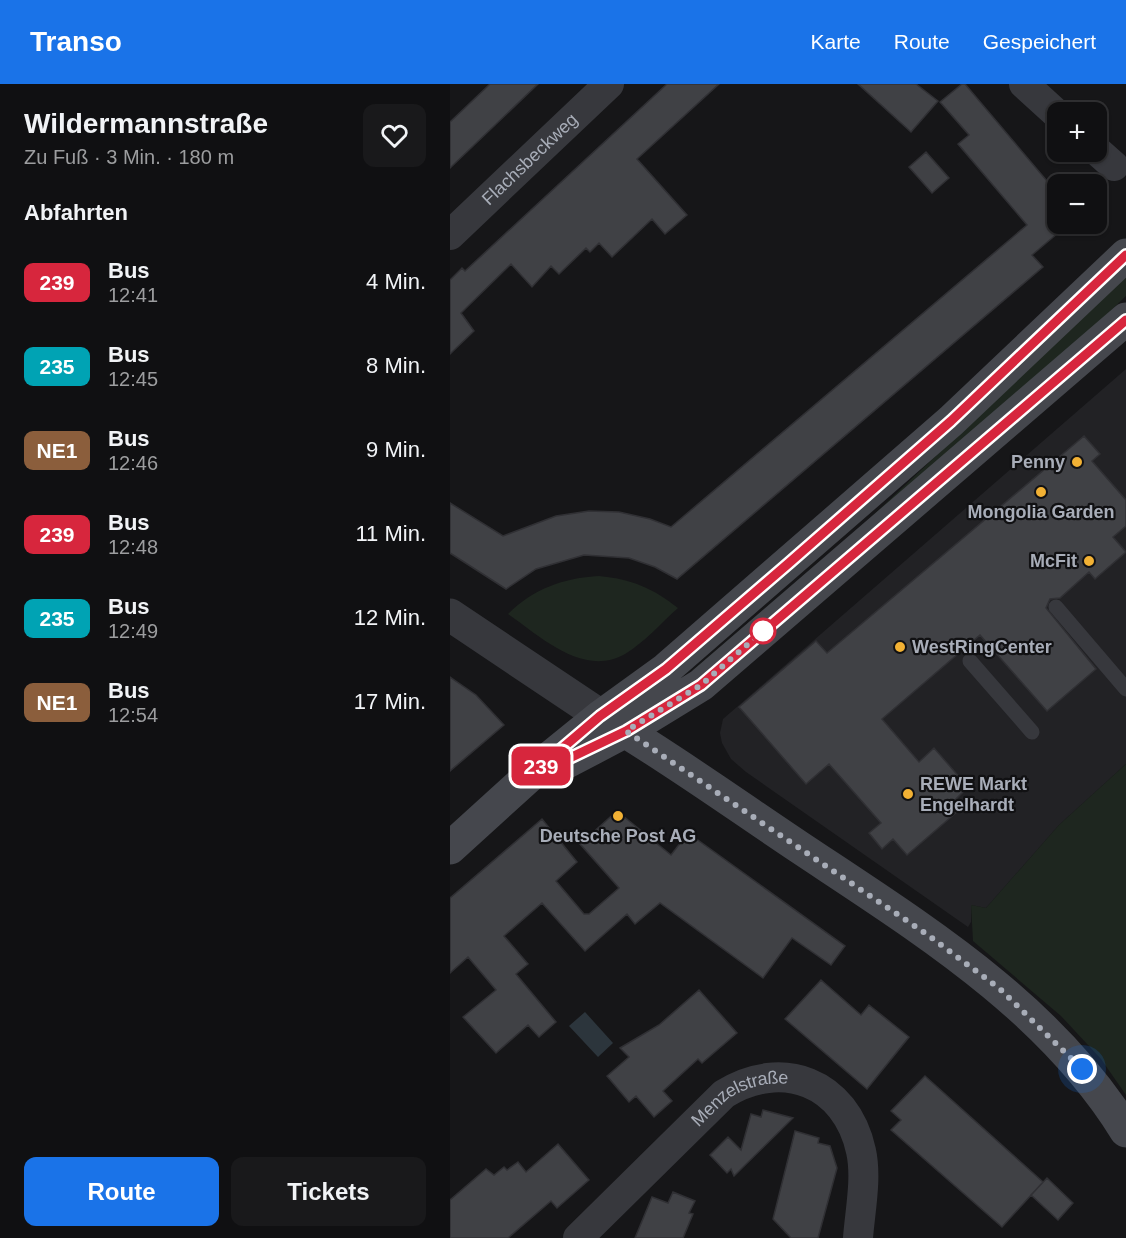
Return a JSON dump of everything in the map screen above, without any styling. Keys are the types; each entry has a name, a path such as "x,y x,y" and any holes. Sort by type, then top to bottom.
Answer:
{"main road":[{"path":"613,724 674,662 942,429 1126,255"},
{"path":"450,848 526,779 613,724 701,685 1126,320"},
{"path":"613,724 909,922 1000,989 1069,1053 1107,1100 1126,1131"}],"street":[{"name":"Flachsbeckweg","path":"450,235 609,84"},
{"path":"1024,84 1047,105"},
{"path":"450,615 613,724"},
{"name":"Menzelstraße","path":"578,1238 724,1094 753,1079 778,1076 801,1079 827,1094 854,1130 863,1166 858,1238"}],"lane":[{"path":"1056,607 1126,689"},
{"path":"970,661 1032,732"}],"shaded area":[{"path":"1126,276 1126,296 1101,320 697,675 693,670 865,523"},
{"path":"1126,369 1126,764 1059,825 986,908 971,905 971,922 968,927 746,772 731,759 722,743 720,733 723,719"},
{"path":"599,576 621,579 641,586 660,595 678,608 625,654 609,660 594,661 578,658 548,643 508,614 528,598 549,586 573,579"},
{"path":"1126,764 1126,1095 1101,1059 1061,1016 973,941 971,905 986,908 1059,825"},
{"path":"585,1012 613,1043 598,1057 569,1026"}],"building":[{"path":"490,84 538,84 450,168 450,122"},
{"path":"667,84 719,84 637,159 687,215 665,234 652,219 612,257 599,243 590,252 586,248 559,274 551,266 532,287 511,264 461,313 474,331 450,354 450,280 462,268 465,271"},
{"path":"858,84 916,84 938,101 911,132"},
{"path":"965,84 1047,181 1047,234 1057,234 1032,255 1043,267 677,579 655,567 629,558 584,555 536,569 506,589 450,553 450,503 503,536 556,516 589,511 619,512 650,519 671,527 1027,225 958,144 969,135 940,102"},
{"path":"926,152 949,178 932,193 909,167"},
{"name":"WestRingCenter","path":"1084,436 1100,454 1092,461 1126,500 1126,526 1113,537 1126,552 1095,579 1089,572 1060,598 1050,599 1046,608 1096,669 1047,711 980,635 882,719 919,762 934,748 968,787 951,804 958,811 907,855 893,839 882,849 869,833 881,823 829,764 806,784 739,707 816,641 827,653"},
{"path":"450,677 476,695 504,725 450,771"},
{"path":"617,811 671,855 688,833 845,946 831,965 792,938 763,978 660,903 635,924 627,914 585,951 542,903 504,936 528,964 516,974 556,1022 539,1037 528,1025 496,1053 463,1017 496,990 468,957 450,973 450,898 542,819 577,862 556,881 584,914 589,914 619,888 580,844"},
{"path":"821,980 861,1015 869,1005 909,1037 867,1089 785,1019"},
{"path":"699,990 737,1033 702,1063 698,1059 663,1091 672,1101 654,1117 636,1096 629,1102 607,1076 629,1057 620,1048 659,1025"},
{"path":"925,1076 1043,1182 1002,1227 891,1130 901,1120 891,1111"},
{"path":"763,1110 793,1118 734,1176 731,1169 727,1173 710,1155 728,1137 741,1150 751,1114 761,1117"},
{"path":"795,1131 819,1138 818,1143 830,1146 837,1168 818,1238 791,1238 773,1219"},
{"path":"558,1144 589,1180 557,1208 551,1201 508,1238 450,1238 450,1200 486,1169 494,1175 504,1167 507,1170 518,1162 526,1172"},
{"path":"1047,1178 1073,1203 1058,1220 1031,1195"},
{"path":"673,1192 695,1201 689,1213 693,1214 683,1238 635,1238 652,1197 668,1203"}],"bus line":[{"name":"239","path":"1126,255 951,421 724,620 666,669 600,716 526,779 556,767 626,731 701,685 1126,320"}],"place":[{"name":"Penny","path":"1077,462"},
{"name":"Mongolia Garden","path":"1041,492"},
{"name":"McFit","path":"1089,561"},
{"name":"WestRingCenter","path":"900,647"},
{"name":"REWE Markt Engelhardt","path":"908,794"},
{"name":"Deutsche Post AG","path":"618,816"}],"route":[{"path":"763,631 701,685 626,731 928,935 1000,989 1069,1053 1082,1069"}]}
